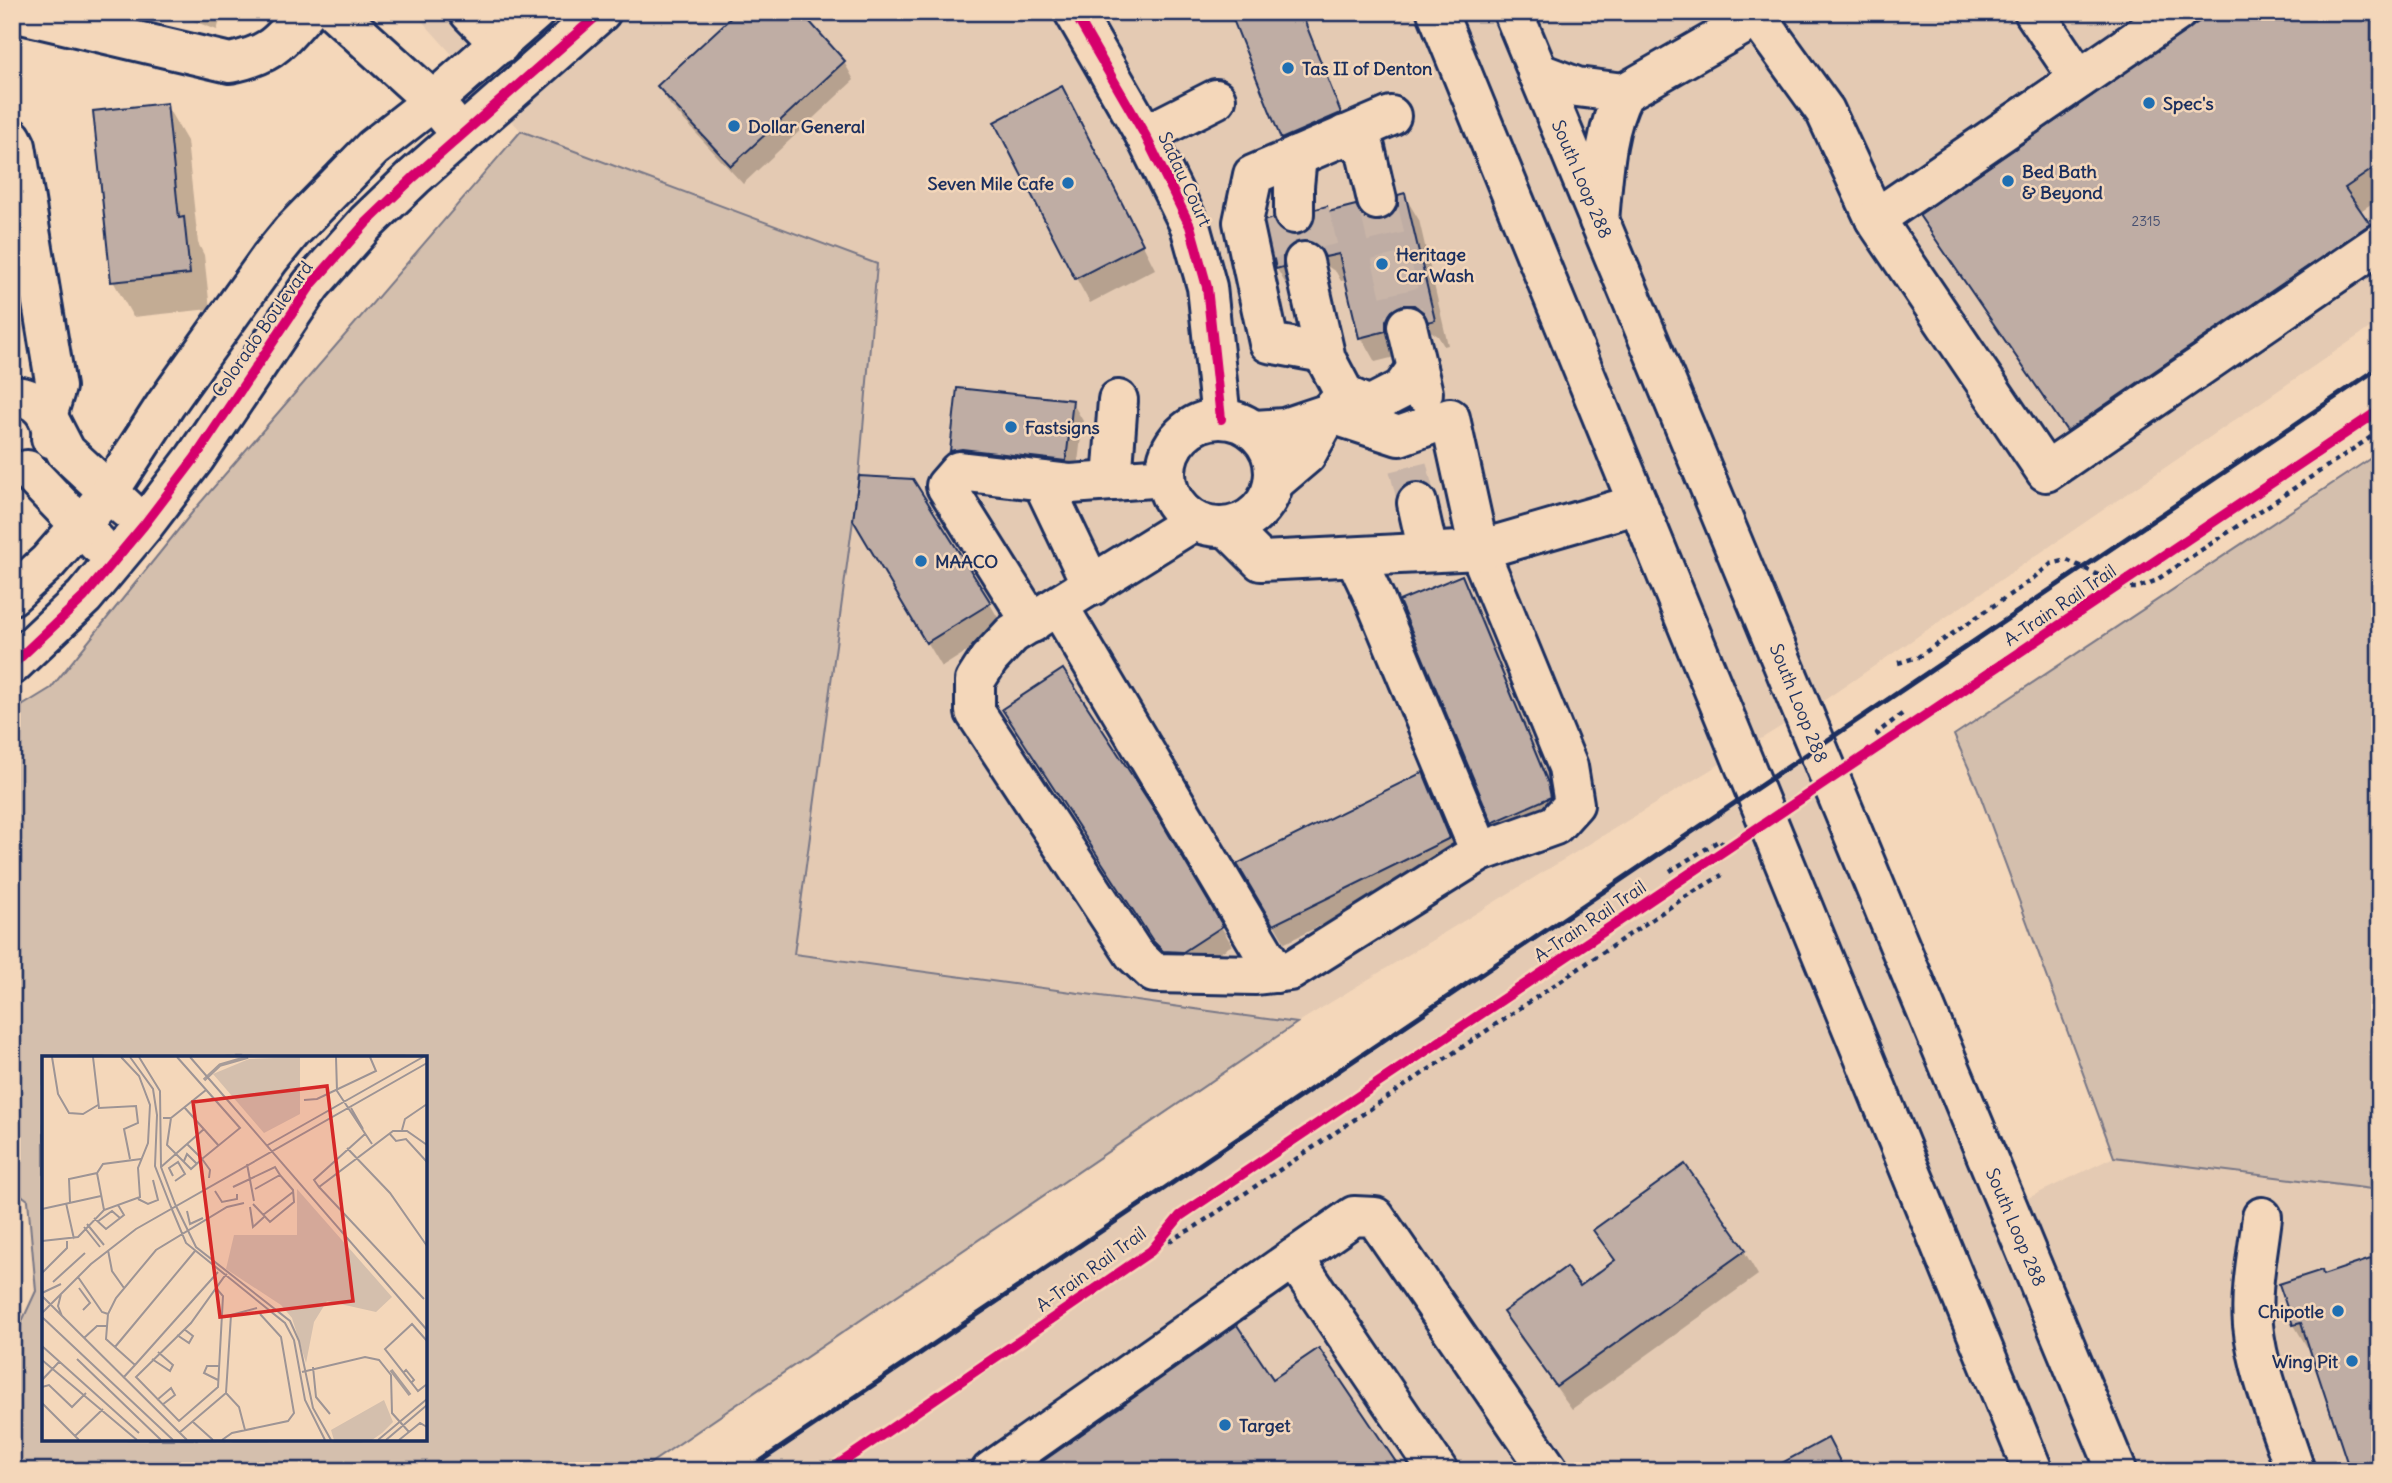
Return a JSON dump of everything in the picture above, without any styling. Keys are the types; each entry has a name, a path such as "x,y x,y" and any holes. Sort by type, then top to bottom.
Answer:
{"main road":[{"path":"13,12 230,62 254,58 273,48 306,12"},
{"path":"335,12 433,101 463,136"},
{"path":"469,12 499,44"},
{"name":"Colorado Boulevard","path":"12,595 81,527 109,492 166,404 292,231 373,148 433,101 535,12"},
{"name":"Colorado Boulevard","path":"12,664 84,597 144,525 195,458 311,285 366,223 601,12"},
{"name":"Sadau Court","path":"1074,12 1146,135 1190,226 1207,287 1238,424"},
{"path":"1437,12 2033,1471"},
{"name":"South Loop 288","path":"1513,12 2117,1471"},
{"path":"2034,12 2079,79"},
{"path":"1875,219 2177,12"},
{"path":"1599,221 1614,111 1624,93 1758,14 1825,111 1875,219 2046,472 2380,243"},
{"path":"1537,72 1577,87 1624,93"},
{"path":"1146,135 1216,99"},
{"path":"1324,353 1269,344 1242,222 1253,175 1289,201 1345,135 1391,116"},
{"path":"1345,135 1365,148 1377,200"},
{"path":"12,138 19,159 56,387 49,419 51,445 46,456 20,472 114,561"},
{"path":"1296,264 1337,404 1413,458"},
{"path":"1407,326 1418,368 1413,458 1428,552"},
{"path":"1418,368 1402,389 1369,406 1337,404 1284,428 1203,421 1188,430 1176,443 1168,459 1166,477 1170,495 1180,510 1211,524 1261,561 1479,550 1638,504"},
{"path":"12,396 29,399 40,406 66,452 144,525"},
{"path":"1112,481 1118,400"},
{"path":"1273,483 1306,455 1337,404"},
{"path":"1238,424 1267,444 1274,461 1270,496 1260,511 1246,522 1211,524 1092,586 1013,635 989,659 975,681 975,712 1134,954 1154,973 1255,975 1290,971 1480,852 1555,825 1574,804 1568,767 1479,550 1450,418 1413,458"},
{"path":"1166,477 1071,484 959,471 946,486 1045,615 1276,973"},
{"path":"1042,481 1092,586"},
{"path":"1355,557 1480,852"},
{"path":"990,1471 1354,1216 1376,1217 1549,1471"},
{"path":"2262,1217 2254,1284 2253,1324 2259,1359 2295,1471"},
{"path":"1294,1258 1438,1471"}],"path":[{"path":"1898,663 1918,657 2051,564 2067,560 2125,588 2136,588 2155,581 2380,431"},
{"path":"1885,744 1877,733 1906,711"},
{"path":"1873,752 1896,737"},
{"path":"1670,870 1720,840 1727,850"},
{"path":"1715,858 1738,843"},
{"path":"1151,1251 1195,1227 1722,874"}],"shaded area":[{"path":"414,12 2380,12 2380,321 1826,699 1297,1023 794,955 859,476 876,265 521,131"},
{"path":"521,131 877,264 859,476 794,954 1297,1023 639,1471 12,1471 12,1343 36,1291 28,1200 12,1188 12,712 51,688 195,509"},
{"path":"2380,452 2380,1190 2114,1157 1977,787 1954,735"},
{"path":"1817,748 2007,1208 2114,1157 2380,1190 2380,1471 746,1471 1404,1027 1753,787"}],"building":[{"name":"Dollar General","path":"737,12 801,12 845,61 731,166 657,86"},
{"name":"Tas II of Denton","path":"1230,12 1301,12 1341,113 1281,139"},
{"path":"2213,12 2380,12 2380,164 2345,188 2370,224 2067,431 1919,215"},
{"name":"Seven Mile Cafe","path":"1062,86 1143,244 1075,279 994,122"},
{"path":"167,103 179,218 184,217 190,274 111,282 93,111"},
{"name":"Heritage Car Wash","path":"1405,193 1435,320 1428,322 1423,312 1414,305 1403,305 1392,311 1386,320 1386,331 1359,338 1339,254 1325,257 1320,248 1311,241 1299,241 1290,246 1283,255 1283,267 1276,269 1266,221 1273,219 1283,233 1295,236 1304,233 1313,225 1316,209 1327,206 1328,212 1356,205 1370,221 1381,221 1392,215 1398,206 1398,195"},
{"name":"Fastsigns","path":"957,388 1073,400 1066,461 962,449 950,451"},
{"name":"MAACO","path":"859,476 913,479 991,603 926,643 853,520"},
{"path":"1462,575 1548,783 1551,797 1492,823 1399,601"},
{"path":"1063,669 1152,806 1223,926 1183,952 1163,951 1153,941 1002,709"},
{"path":"1423,772 1450,838 1273,925 1237,864"},
{"path":"1685,1164 1746,1250 1556,1386 1503,1312 1566,1267 1580,1286 1615,1260 1593,1230"},
{"path":"2380,1256 2380,1471 2350,1471 2301,1323 2293,1325 2279,1284 2322,1270 2323,1275"},
{"name":"Target","path":"1237,1325 1273,1379 1319,1348 1402,1471 1029,1471"},
{"path":"1828,1438 1845,1471 1767,1471"}],"tunnel":[{"path":"1377,200 1407,326"},
{"path":"1310,211 1321,258"},
{"path":"1274,219 1287,266"},
{"path":"1408,467 1417,503"}],"railway":[{"path":"746,1471 2380,367"}],"cycle path":[{"path":"12,665 84,597 144,525 195,458 311,285 366,223 414,177 601,12"},
{"path":"1074,12 1145,135 1190,226 1207,287 1221,419"},
{"name":"A-Train Rail Trail","path":"829,1471 1151,1251 1180,1216 2380,410"}],"place":[{"name":"Tas II of Denton","path":"1288,68"},
{"name":"Spec's","path":"2149,103"},
{"name":"Dollar General","path":"734,126"},
{"name":"Bed Bath & Beyond","path":"2008,181"},
{"name":"Seven Mile Cafe","path":"1068,183"},
{"name":"Heritage Car Wash","path":"1382,264"},
{"name":"Fastsigns","path":"1011,427"},
{"name":"MAACO","path":"921,561"},
{"name":"Chipotle","path":"2338,1311"},
{"name":"Wing Pit","path":"2352,1361"},
{"name":"Target","path":"1225,1425"}]}
